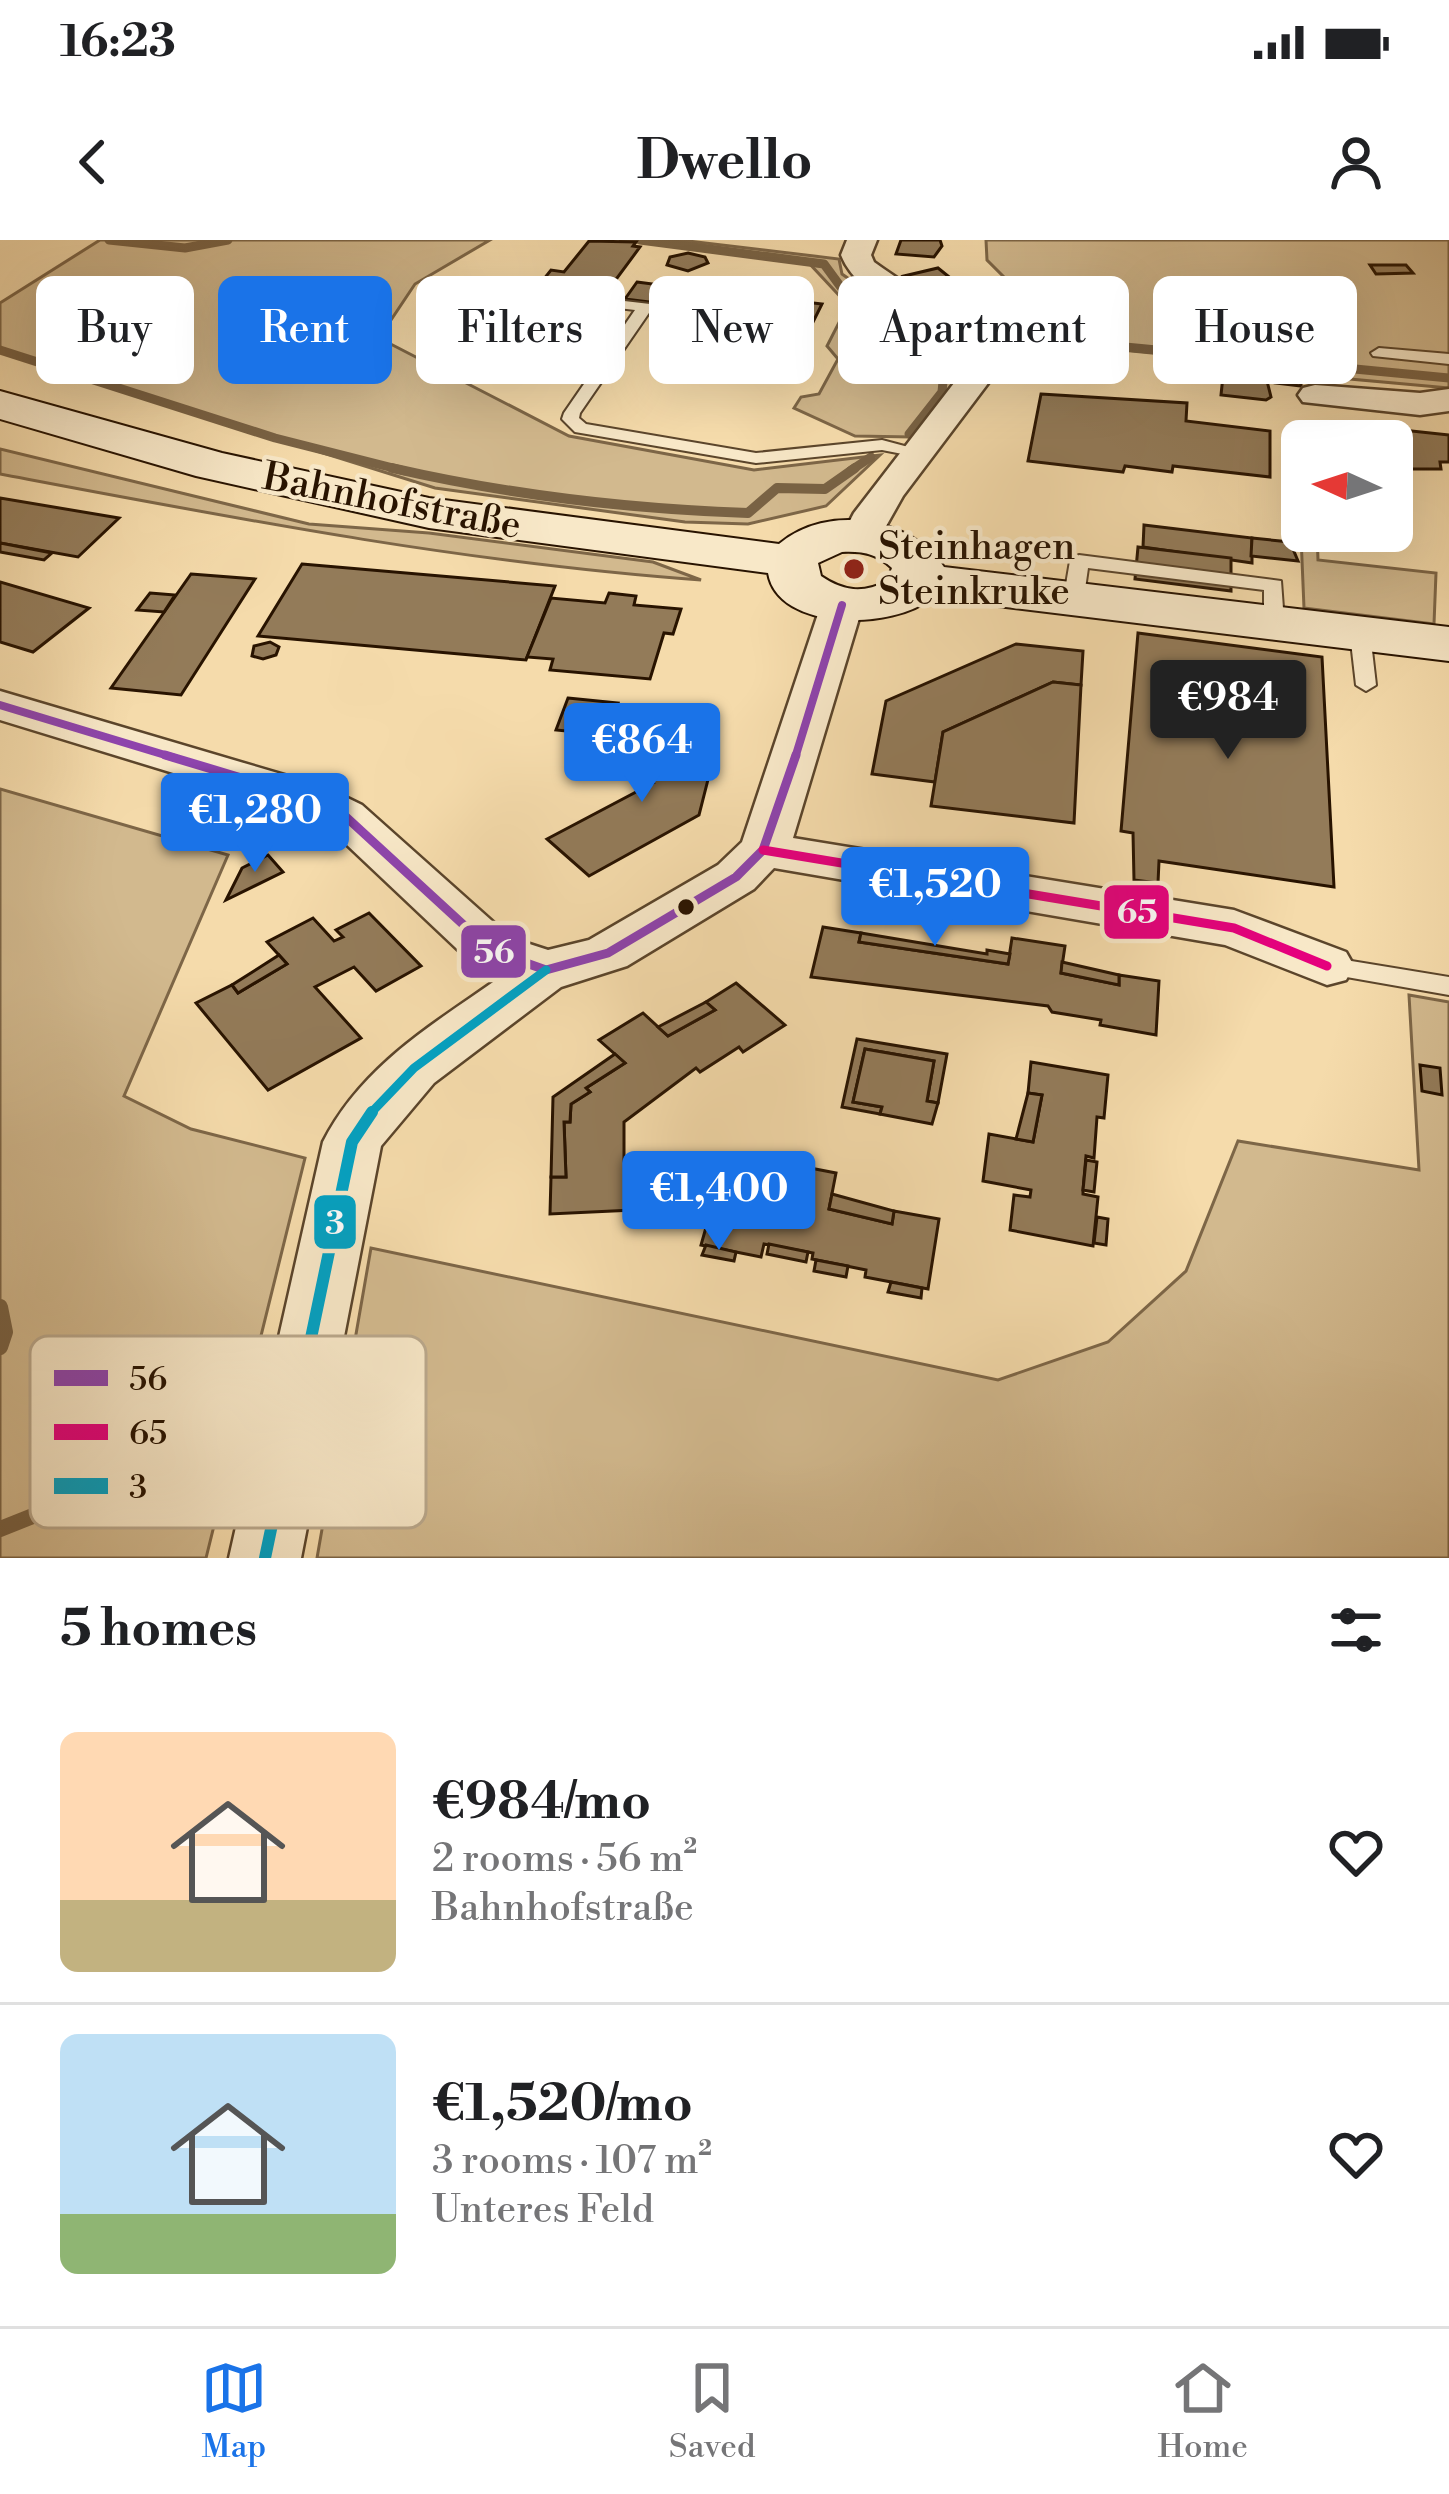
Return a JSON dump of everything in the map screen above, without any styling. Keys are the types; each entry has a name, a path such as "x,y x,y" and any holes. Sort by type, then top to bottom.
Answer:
{"street":[{"path":"862,240 856,255 860,267 959,340 972,355 978,374 958,410 918,452 871,514 862,536"},
{"path":"1315,395 1420,404 1449,400"},
{"name":"Bahnhofstraße","path":"0,405 213,466 384,505 792,561"},
{"path":"862,536 912,556 918,568 910,590 881,603 842,605 796,583 792,561 811,543 862,536"},
{"path":"917,580 1274,622 1363,659 1449,644"},
{"path":"312,1336 352,1142 364,1118 401,1077 545,970 608,953 736,877 763,850 842,605"},
{"path":"2,706 308,798 345,816 492,951 545,970"},
{"path":"763,850 1234,928 1328,966"},
{"path":"266,1558 272,1528"}],"lane":[{"path":"625,305 645,307 625,336"},
{"path":"1379,353 1449,359"},
{"path":"592,384 570,419 581,428 756,458 882,445 918,452"},
{"path":"1328,966 1449,986"}],"shaded area":[{"path":"100,240 490,240 429,276 416,276 416,283 392,318 392,276 218,276 218,384 392,384 392,345 416,357 416,384 468,384 569,436 754,470 880,455 826,506 748,524 685,522 435,488 102,384 194,384 194,276 43,276"},
{"path":"619,240 680,240 839,259 845,276 838,276 838,294 806,260"},
{"path":"986,240 1449,240 1449,388 1357,380 1357,276 1153,276 1153,353 1129,351 1129,276 1003,276 987,260"},
{"path":"36,280 36,363 0,352 0,303"},
{"path":"838,325 838,359 827,346"},
{"path":"838,359 838,384 954,384 940,408 912,437 855,436 794,408 801,397 819,394"},
{"path":"0,449 309,524 429,533 653,562 701,580 437,551 0,474"},
{"path":"1302,552 1318,552 1318,560 1436,573 1434,624 1304,608"},
{"path":"0,789 228,855 124,1096 191,1129 305,1158 261,1336 30,1336 30,1528 213,1528 206,1558 0,1558"},
{"path":"1409,995 1449,1002 1449,1558 317,1558 322,1528 426,1528 426,1336 356,1336 371,1248 998,1380 1108,1342 1186,1271 1238,1141 1419,1170"}],"building":[{"path":"901,240 940,240 942,246 934,257 896,254"},
{"path":"589,241 636,242 633,246 640,247 619,276 546,276 551,270 564,272"},
{"path":"688,253 705,257 708,263 688,271 667,265 670,257"},
{"path":"1370,265 1406,265 1413,273 1376,274"},
{"path":"938,268 948,276 904,276"},
{"path":"637,282 649,284 649,302 625,299"},
{"path":"1222,384 1268,384 1271,397 1266,400 1221,395"},
{"path":"1041,394 1187,403 1186,421 1270,431 1270,477 1173,466 1172,472 1125,466 1123,472 1028,461"},
{"path":"1413,431 1449,435 1449,462 1440,462 1441,469 1413,469"},
{"path":"0,498 119,518 78,557 0,543"},
{"path":"1144,525 1252,538 1252,563 1143,547"},
{"path":"1252,538 1281,541 1281,552 1294,552 1298,561 1251,556"},
{"path":"0,543 52,553 44,560 0,552"},
{"path":"1138,547 1231,558 1231,591 1135,579"},
{"path":"302,564 555,586 526,660 258,636"},
{"path":"191,574 255,579 181,695 111,688"},
{"path":"0,582 89,608 33,652 0,642"},
{"path":"150,593 175,595 164,612 137,610"},
{"path":"609,593 636,596 634,605 681,609 673,634 664,633 650,679 550,670 553,659 527,657 551,598 605,603"},
{"path":"1138,633 1322,657 1334,887 1159,861 1158,883 1134,880 1133,833 1121,831"},
{"path":"270,642 279,647 276,655 252,656 254,646"},
{"path":"1016,644 1083,651 1081,685 1053,682 943,732 935,782 872,774 886,701"},
{"path":"1053,682 1081,685 1074,823 931,806 943,732"},
{"path":"568,698 618,703 607,735 556,730"},
{"path":"627,739 716,748 699,815 589,876 547,839 653,783 635,769 619,767"},
{"path":"268,855 283,872 226,900 242,868"},
{"path":"369,913 421,966 376,991 354,967 315,987 361,1038 268,1090 196,1003 232,985 238,993 287,964 267,942 313,918 334,941 343,937 336,930"},
{"path":"823,927 861,933 859,942 1008,964 1012,938 1065,946 1061,973 1119,985 1119,975 1159,981 1156,1035 1100,1025 1101,1020 1052,1012 1048,1006 811,977"},
{"path":"861,933 1010,954 1008,964 859,942"},
{"path":"279,955 287,964 238,993 232,985"},
{"path":"1062,962 1119,975 1119,985 1061,973"},
{"path":"736,983 785,1025 743,1052 739,1047 700,1072 696,1068 624,1122 624,1161 632,1161 633,1210 550,1214 551,1177 566,1177 564,1122 570,1122 571,1104 590,1092 586,1088 625,1063 599,1040 643,1013 668,1036 715,1010 706,1002"},
{"path":"706,1002 715,1010 668,1036 658,1027"},
{"path":"857,1039 947,1054 938,1103 927,1101 934,1061 865,1049 853,1102 882,1107 880,1114 842,1107"},
{"path":"865,1049 934,1061 927,1101 938,1103 932,1124 880,1114 882,1107 853,1102"},
{"path":"615,1054 625,1063 586,1088 590,1092 571,1104 570,1122 564,1122 566,1177 551,1177 553,1097"},
{"path":"1031,1062 1108,1075 1104,1118 1097,1117 1094,1158 1086,1156 1083,1190 1083,1194 1098,1197 1093,1246 1010,1230 1014,1195 1030,1197 1031,1190 983,1181 989,1134 1033,1142 1042,1095 1028,1093"},
{"path":"1420,1065 1440,1068 1442,1095 1422,1091"},
{"path":"1028,1093 1042,1095 1033,1142 1016,1139"},
{"path":"1086,1160 1097,1162 1094,1192 1083,1190"},
{"path":"779,1162 836,1173 829,1209 892,1224 894,1211 939,1219 928,1289 865,1277 866,1270 812,1259 813,1253 764,1244 761,1257 701,1245 720,1178 763,1186 759,1198 769,1200"},
{"path":"832,1194 894,1211 892,1224 829,1209"},
{"path":"1097,1217 1108,1219 1106,1245 1094,1243"},
{"path":"769,1244 808,1252 806,1262 767,1254"},
{"path":"706,1245 736,1252 734,1261 702,1255"},
{"path":"816,1260 848,1266 846,1277 814,1271"},
{"path":"891,1282 922,1288 921,1298 888,1292"}],"waterway":[{"path":"109,240 185,248 228,240"},
{"path":"640,240 824,264 843,290 887,318 888,345 902,351 931,350 945,361 942,392 909,434"},
{"path":"1129,347 1449,378"},
{"path":"0,350 275,438 398,469"},
{"path":"850,471 871,457"},
{"path":"392,468 398,469"},
{"path":"398,469 569,499 748,513 777,488 825,489 855,468"},
{"path":"398,469 405,471"},
{"path":"0,1307 5,1332 0,1347"},
{"path":"0,1529 30,1517"}],"transit line":[{"name":"56","path":"0,705 308,798 345,816 492,951 546,970 608,953 736,877 763,850 842,605"},
{"name":"65","path":"763,850 1234,928 1327,966"},
{"name":"3","path":"311,1336 352,1142 369,1114 414,1068 546,970"},
{"name":"3","path":"265,1558 271,1528"}],"place":[{"name":"Steinhagen Steinkruke","path":"854,569"}]}
